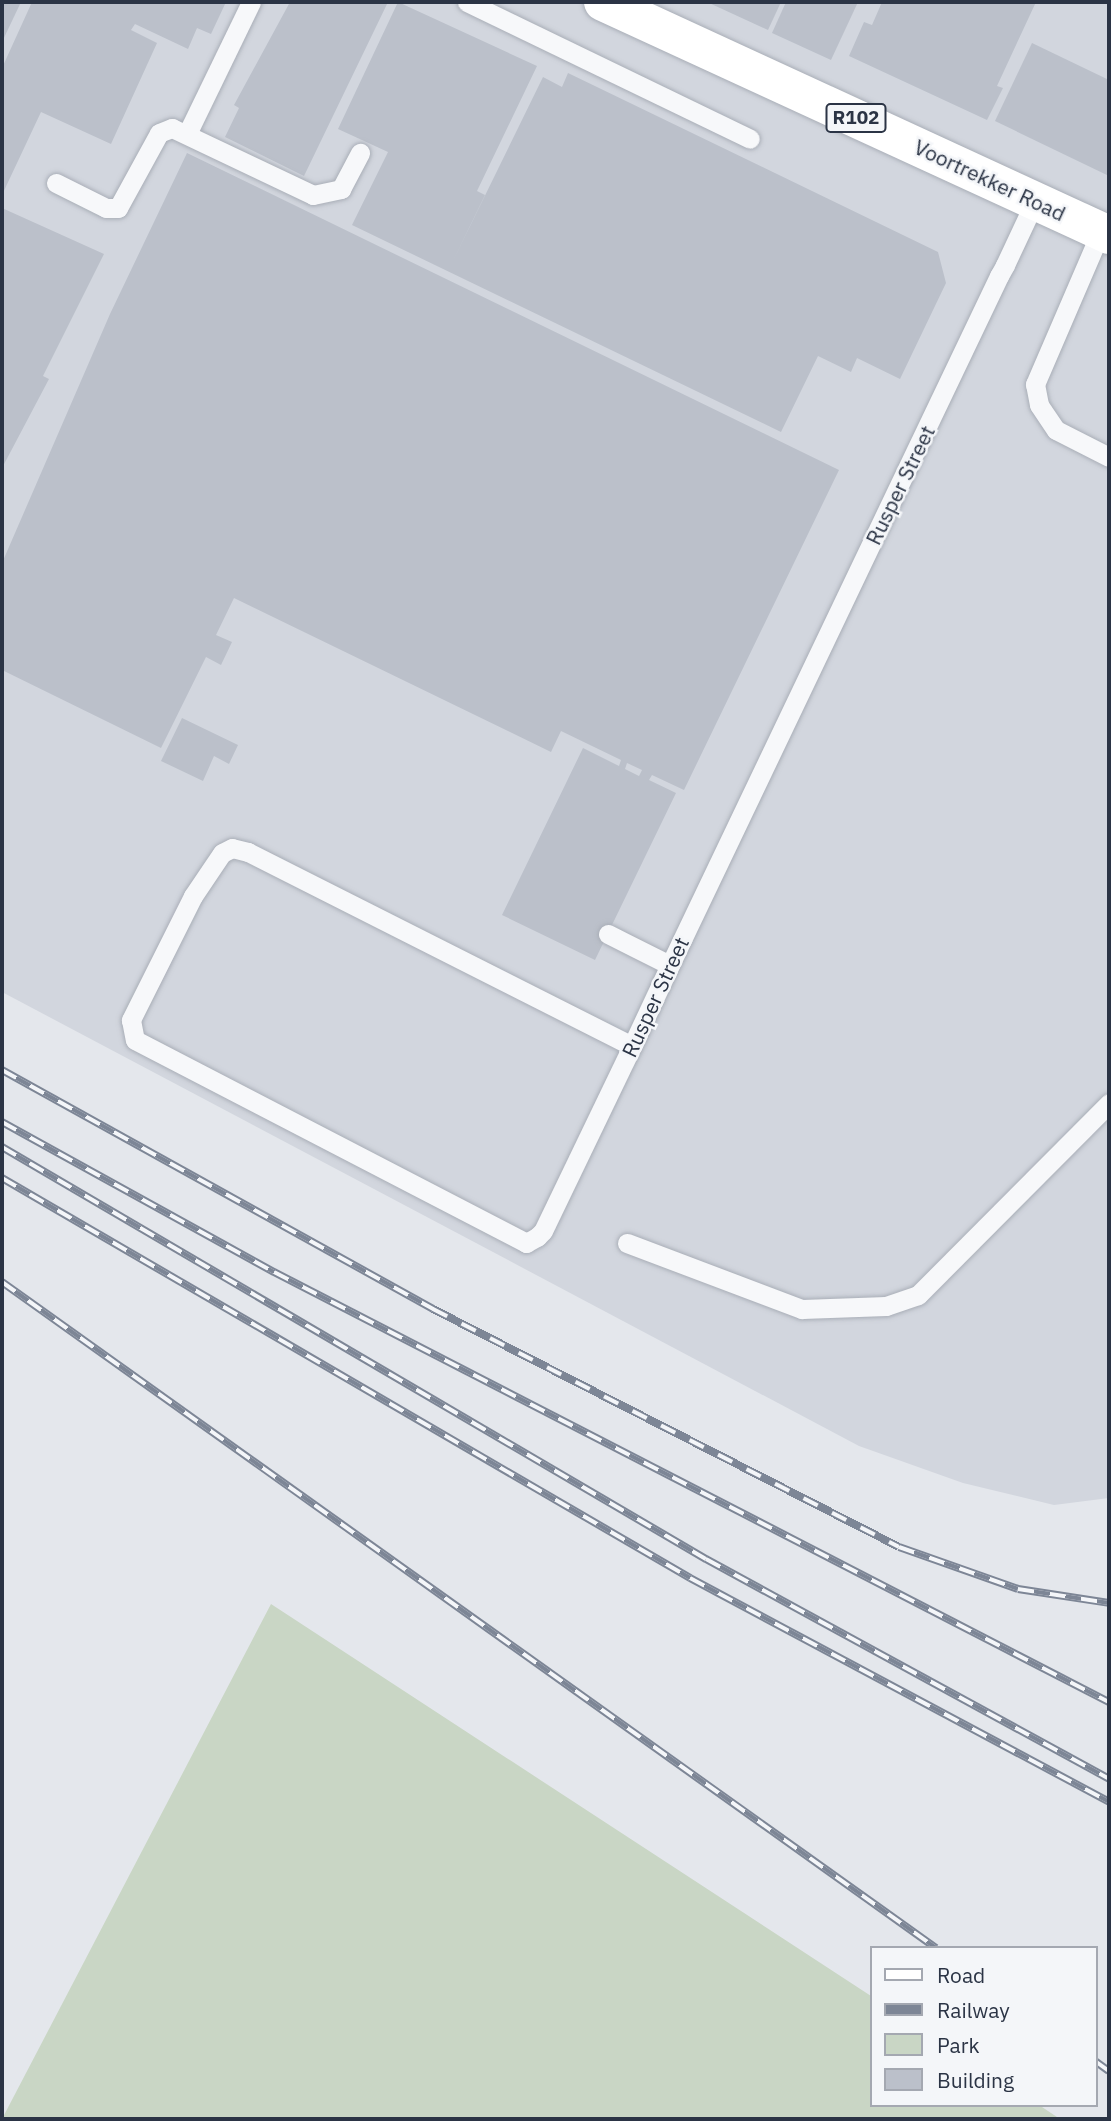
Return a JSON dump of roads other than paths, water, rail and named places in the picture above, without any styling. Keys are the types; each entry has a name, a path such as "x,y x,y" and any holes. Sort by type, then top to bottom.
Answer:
{"main road":[{"name":"Voortrekker Road","path":"603,2 1105,233"}],"lane":[{"path":"187,134 251,2"},
{"path":"467,2 750,139"},
{"path":"56,183 106,208 117,208 126,200 159,133 172,128 323,196 341,189 360,153"},
{"name":"Rusper Street","path":"632,1046 248,852 232,848 222,853 193,896 131,1020 135,1040 526,1243 543,1231 632,1046 1035,201"},
{"path":"1105,233 1035,384 1039,405 1056,430 1109,457"},
{"path":"608,934 670,965"},
{"path":"627,1243 802,1309 886,1306 918,1295 1109,1103"}],"railway":[{"path":"2,1070 433,1309 899,1547 1018,1589 1109,1603"},
{"path":"2,1122 274,1272 1109,1702"},
{"path":"2,1147 706,1559 1109,1779"},
{"path":"2,1178 690,1578 1109,1802"},
{"path":"2,1282 933,1946"},
{"path":"1097,2062 1109,2071"}]}
